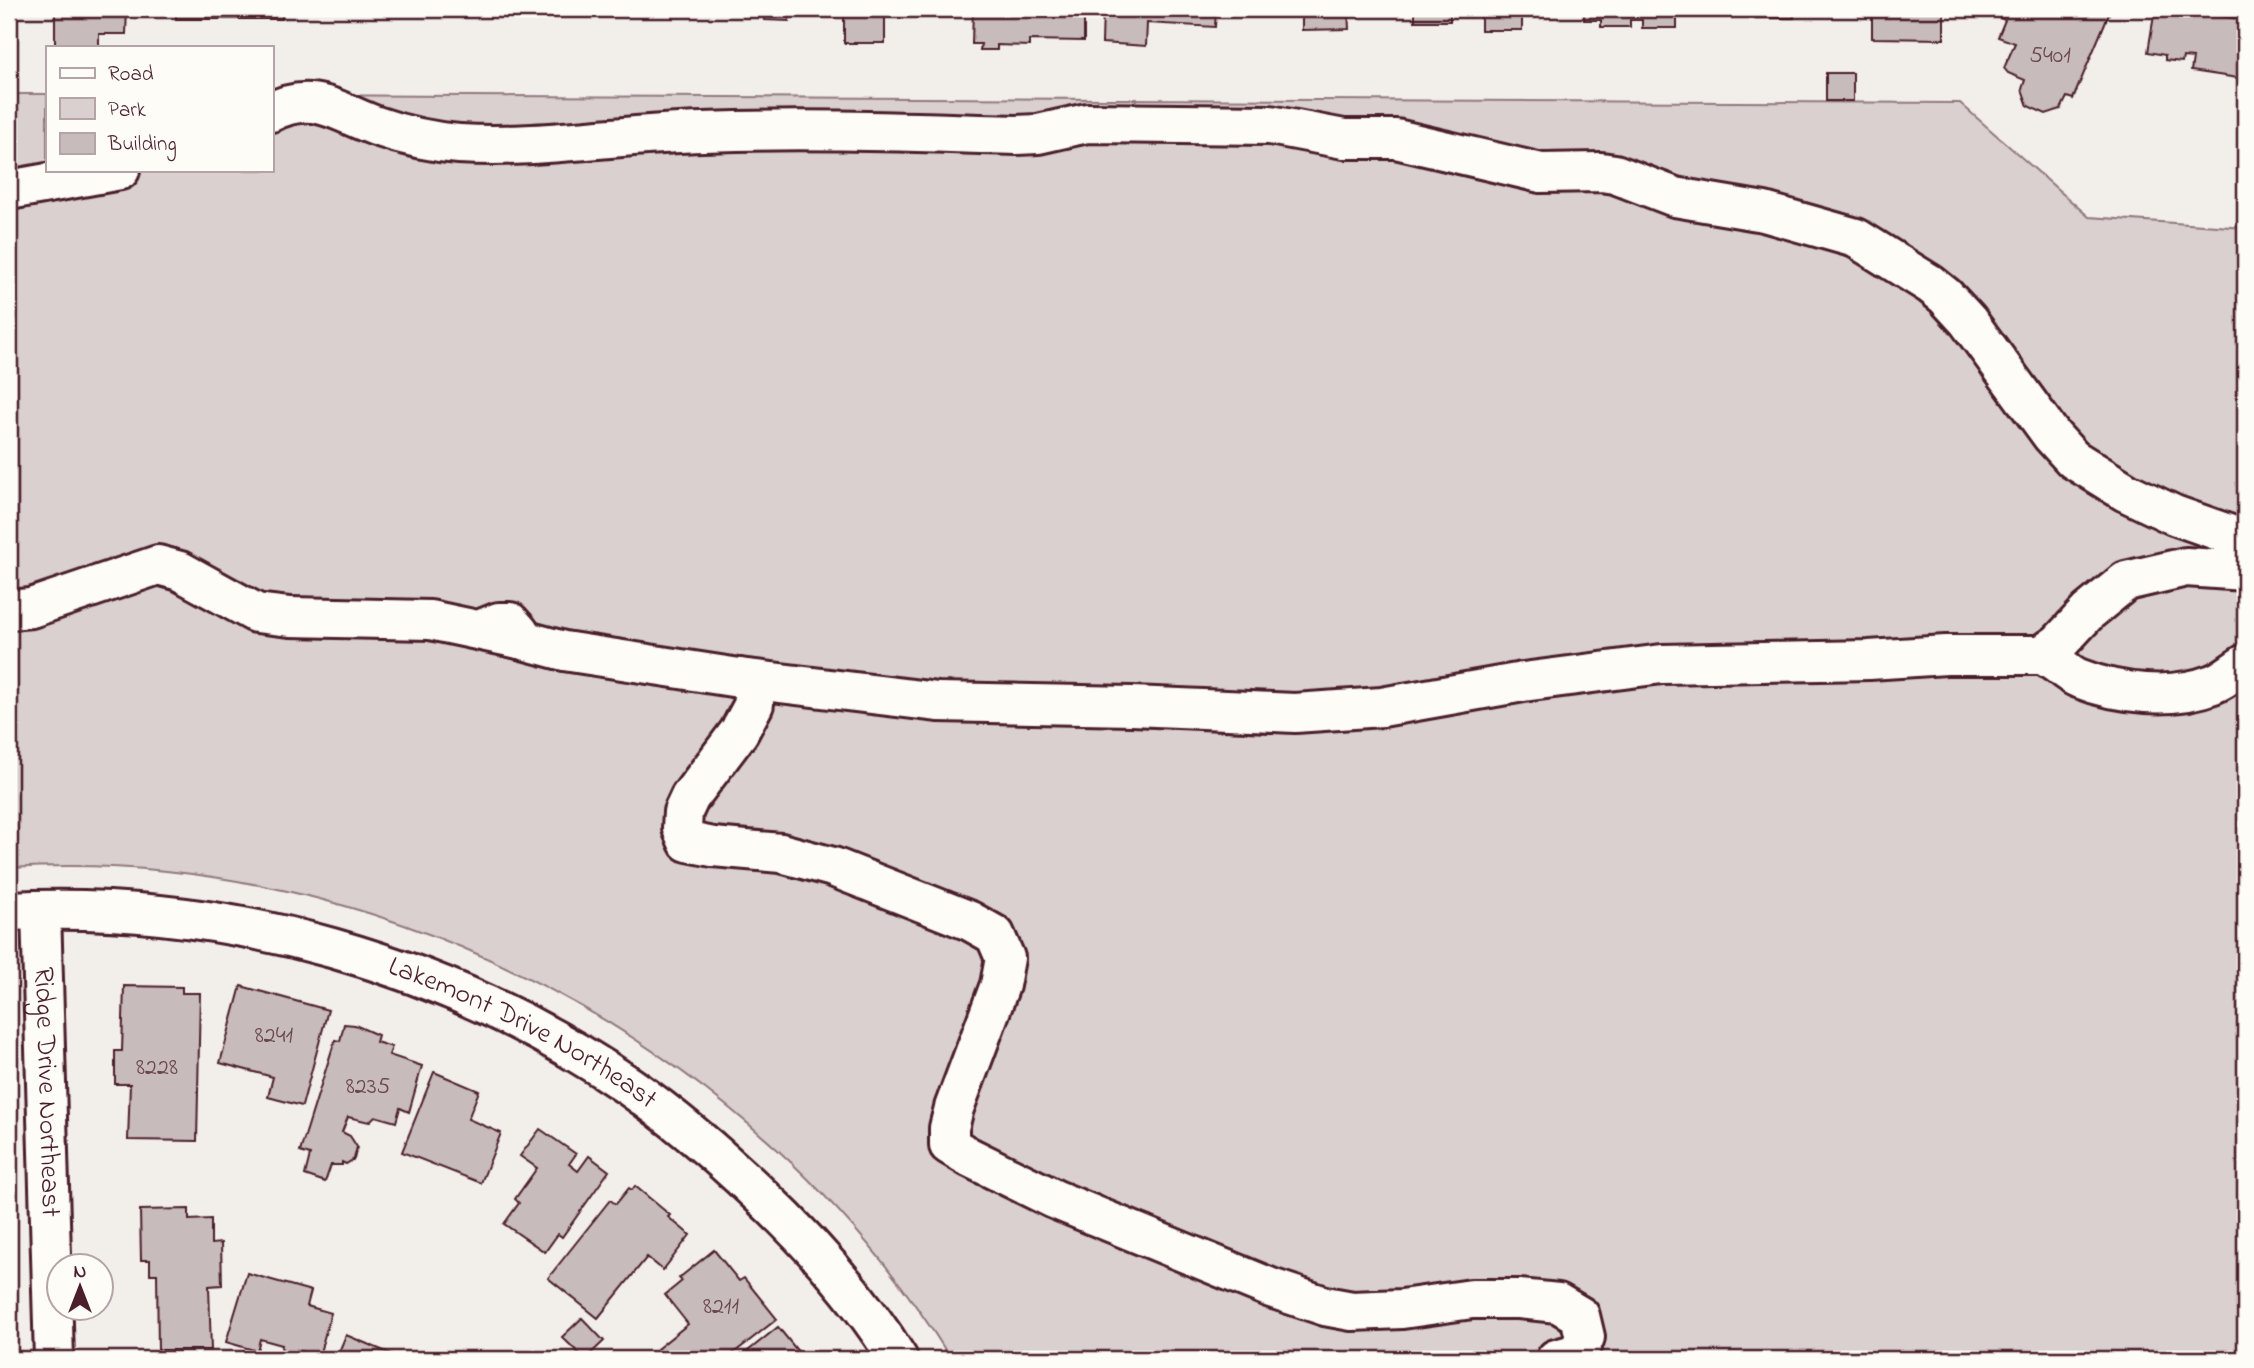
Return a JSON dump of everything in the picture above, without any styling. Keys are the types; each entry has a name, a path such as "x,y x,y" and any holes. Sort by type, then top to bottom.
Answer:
{"street":[{"path":"273,111 287,104 310,102 341,110 395,132 454,144 509,146 702,132 824,129 1016,135 1038,134 1087,123 1270,125 1344,139 1396,139 1541,173 1615,174 1675,197 1764,212 1856,239 1945,296 1968,321 2052,436 2073,459 2126,492 2174,515 2245,540"},
{"path":"9,190 109,172"},
{"path":"9,610 31,608 158,565 180,571 256,613 290,617 430,620 479,630 499,622 510,622 519,632 519,639 564,652 739,678 938,702 1295,713 1382,708 1523,682 1662,664 1869,660 1946,655 2042,655 2055,660 2076,678 2119,690 2174,694 2214,684 2245,664"},
{"path":"2042,655 2059,643 2088,612 2126,581 2186,568 2245,571"},
{"path":"739,678 753,687 754,704 739,732 690,797 683,813 682,828 688,842 781,853 833,867 970,921 995,935 1005,958 1000,985 954,1108 949,1128 949,1145 1054,1199 1271,1288 1325,1306 1352,1311 1402,1309 1472,1299 1519,1299 1558,1303 1580,1316 1585,1337 1578,1353 1556,1359"},
{"name":"Ridge Drive Northeast","path":"25,911 54,1359"},
{"name":"Lakemont Drive Northeast","path":"25,911 134,912 244,927 342,951 420,977 507,1015 629,1086 715,1152 799,1232 883,1335 898,1359"}],"green space":[{"path":"9,94 46,94 46,172 273,172 273,95 1960,103 2089,217 2245,228 2245,1359 951,1359 870,1247 774,1147 665,1060 546,987 418,930 285,891 148,869 9,868"}],"building":[{"path":"55,9 127,9 126,34 99,34 99,46 55,46"},
{"path":"176,9 282,9 282,19 176,19"},
{"path":"765,9 789,9 789,21 764,20"},
{"path":"844,9 885,9 885,43 844,43"},
{"path":"973,9 1084,9 1084,41 1029,40 1029,46 997,45 997,50 980,50 981,44 972,44"},
{"path":"1103,9 1216,9 1215,27 1147,23 1146,46 1102,43"},
{"path":"1302,9 1348,9 1349,29 1302,30"},
{"path":"1415,9 1450,9 1450,21 1415,21"},
{"path":"1481,9 1522,9 1522,30 1481,30"},
{"path":"1555,9 1677,9 1677,28 1642,28 1642,20 1630,20 1630,27 1601,27 1601,20 1584,20 1584,12 1555,12"},
{"path":"1755,9 1794,9 1794,18 1755,18"},
{"path":"1831,9 1944,9 1944,39 1872,38 1872,11"},
{"path":"1990,9 2110,11 2073,99 2067,97 2061,109 2046,114 2028,106 2022,89 2025,80 2008,73 2004,68 2015,43 1998,37 2005,20 1988,13"},
{"path":"2155,9 2178,9 2245,20 2245,79 2191,71 2193,58 2183,57 2182,62 2165,60 2165,55 2148,52"},
{"path":"1826,73 1853,73 1853,101 1826,101"},
{"path":"124,986 182,987 182,993 200,993 197,1141 128,1140 130,1084 115,1084 115,1051 122,1051"},
{"path":"241,986 328,1010 302,1106 268,1097 273,1077 220,1063"},
{"path":"344,1024 355,1025 378,1035 376,1042 392,1047 389,1055 422,1066 409,1112 400,1108 396,1122 375,1116 369,1122 348,1117 342,1132 350,1136 357,1147 354,1159 346,1164 342,1162 342,1165 331,1165 325,1182 305,1175 310,1155 300,1152 335,1040 340,1041"},
{"path":"434,1072 479,1091 468,1119 501,1133 481,1183 402,1152"},
{"path":"540,1129 576,1154 569,1164 578,1171 589,1156 609,1171 562,1237 558,1234 545,1252 504,1224 519,1203 515,1199 537,1168 520,1156"},
{"path":"635,1186 690,1235 663,1270 647,1257 598,1318 548,1278 610,1200 616,1204 629,1188 632,1190"},
{"path":"189,1209 189,1220 211,1219 211,1244 221,1243 222,1285 209,1286 211,1350 158,1350 157,1274 150,1274 150,1260 141,1260 140,1210"},
{"path":"714,1250 739,1281 744,1278 777,1319 726,1359 665,1359 657,1349 688,1324 665,1295 682,1281 679,1278"},
{"path":"247,1273 311,1291 307,1306 331,1313 319,1356 281,1349 282,1345 260,1339 257,1351 226,1342"},
{"path":"582,1318 604,1341 585,1359 562,1337"},
{"path":"778,1327 804,1359 738,1359"},
{"path":"346,1335 403,1359 336,1359"}]}
